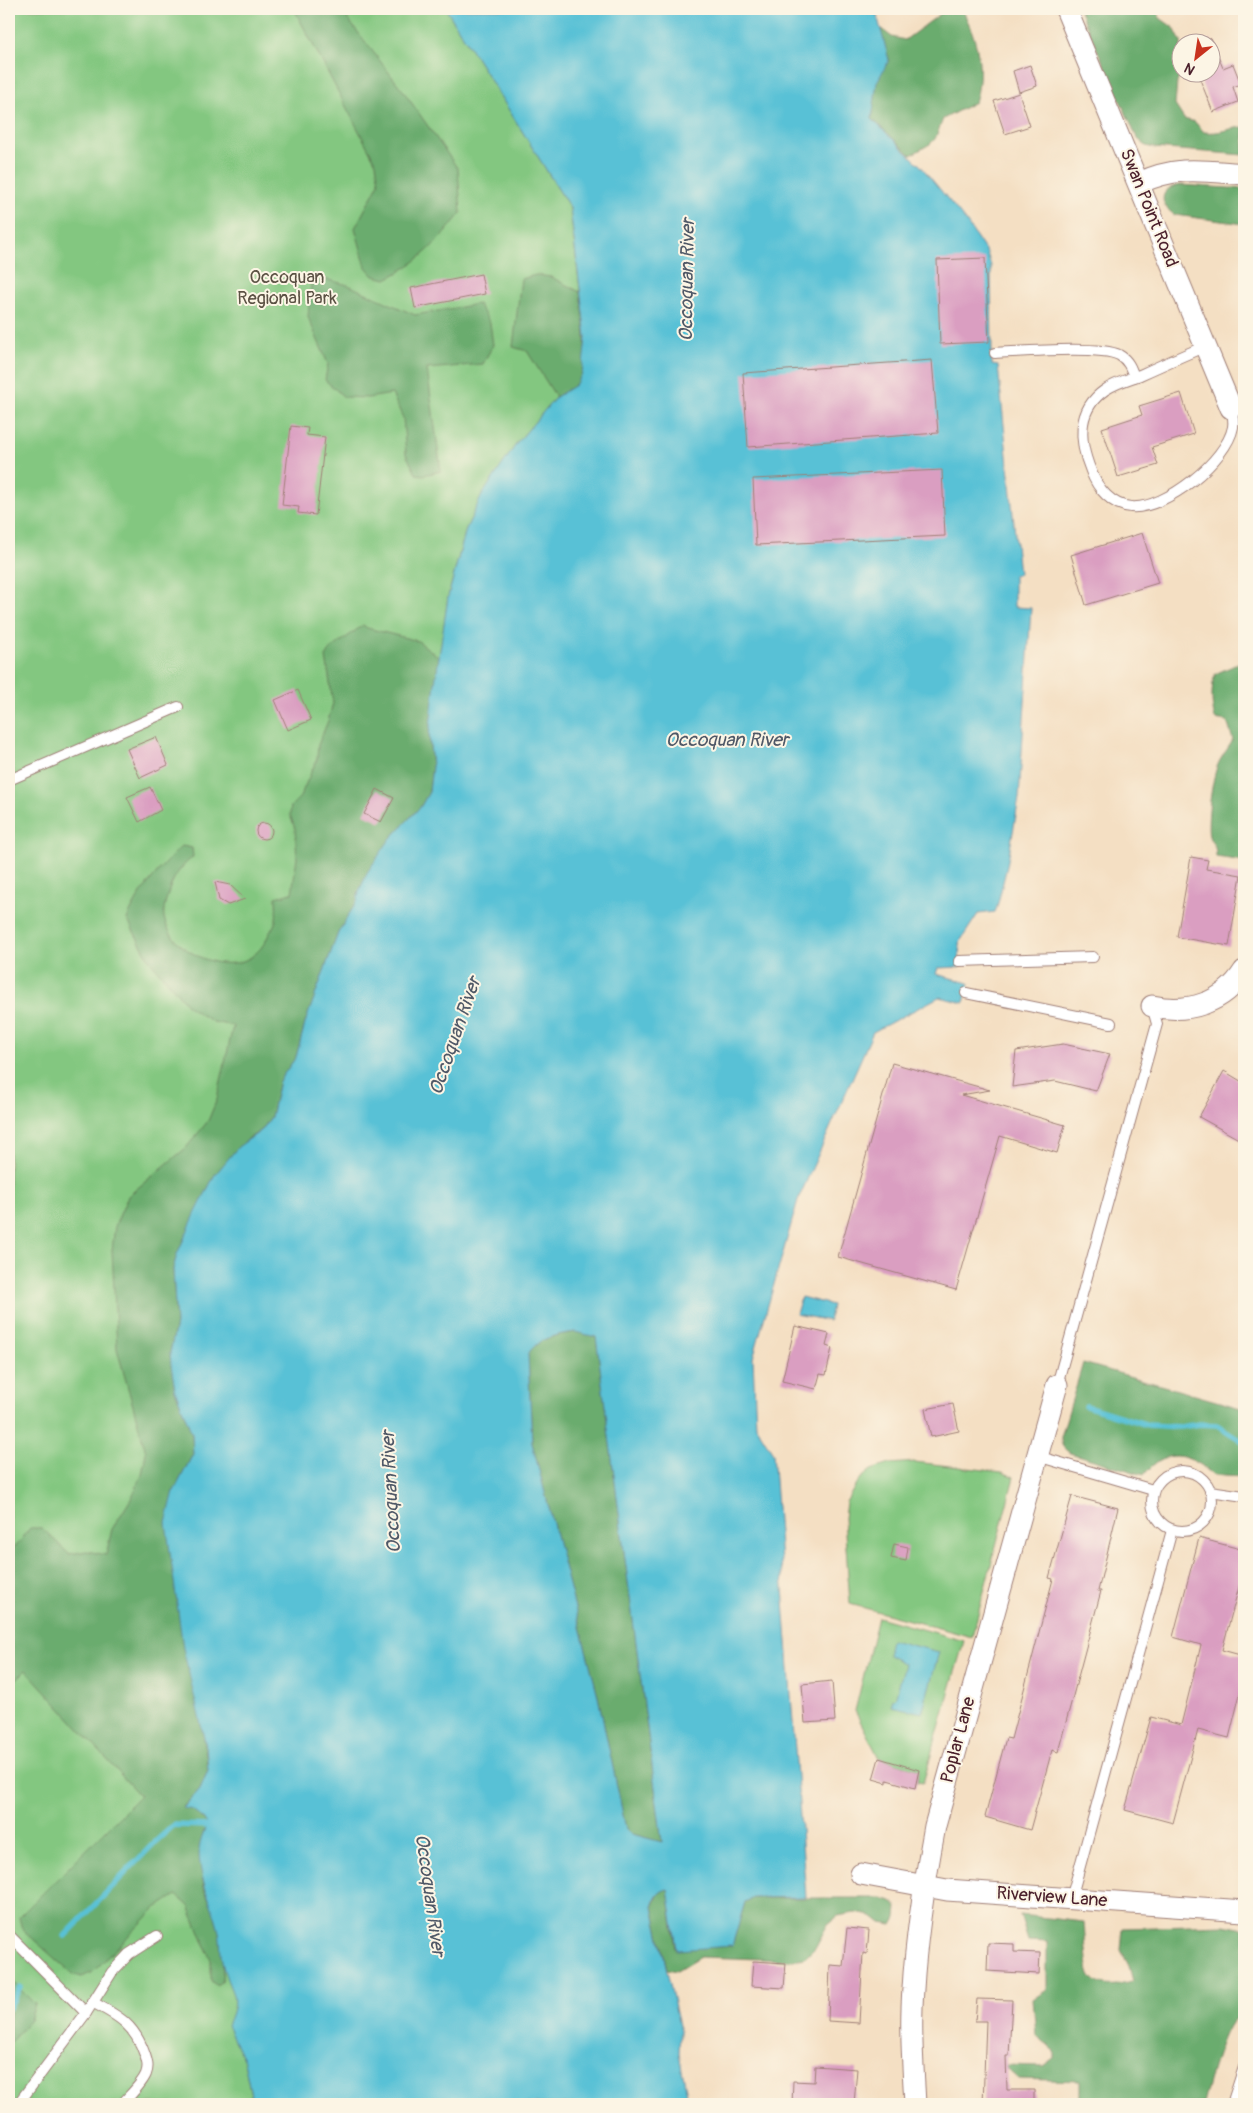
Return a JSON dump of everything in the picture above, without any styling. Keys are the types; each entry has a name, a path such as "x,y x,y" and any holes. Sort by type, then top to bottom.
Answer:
{"street":[{"name":"Swan Point Road","path":"1066,9 1231,408"},
{"path":"1139,183 1157,174 1176,170 1244,174"},
{"path":"1152,1006 1180,1009 1200,1006 1214,1000 1230,988 1244,971"},
{"name":"Poplar Lane","path":"915,2104 912,2050 912,1990 924,1886 935,1826 1056,1385"},
{"name":"Riverview Lane","path":"861,1874 947,1890 1244,1911"}],"lane":[{"path":"1206,346 1106,389 1096,398 1085,413 1081,429 1086,460 1093,478 1105,494 1125,506 1140,507 1177,491 1200,474 1219,454 1232,428 1234,418 1231,408"},
{"path":"995,353 1101,350 1118,355 1124,359 1129,364 1134,377"},
{"path":"9,780 178,707"},
{"path":"959,961 1093,957"},
{"path":"966,993 1111,1023"},
{"path":"1056,1385 1156,1024 1152,1006"},
{"path":"1037,1456 1154,1490"},
{"path":"1182,1471 1191,1472 1199,1477 1210,1491 1212,1500 1211,1510 1200,1526 1182,1531 1172,1530 1157,1518 1153,1509 1154,1490 1165,1476 1182,1471"},
{"path":"1210,1491 1244,1496"},
{"path":"1071,1899 1172,1530"},
{"path":"9,1934 86,2012"},
{"path":"18,2104 86,2012 112,1972 123,1960 157,1936"},
{"path":"92,2002 131,2027 142,2047 148,2064 146,2074 122,2104"},
{"path":"1232,2104 1244,2067"}],"green space":[{"name":"Occoquan Regional Park","path":"9,9 446,9 570,208 586,337 575,385 556,397 517,443 483,495 466,529 448,597 429,734 223,1966 230,1982 234,2001 228,2025 244,2061 251,2095 244,2104 9,2104"},
{"path":"294,9 340,9 404,92 458,169 461,213 445,233 418,259 386,279 374,276 366,267 355,228 379,183 376,163"},
{"path":"947,9 962,9 972,31 978,54 978,90 975,102 943,119 935,139 911,155 872,119 877,81 889,60 880,28 892,37 905,40"},
{"path":"1079,9 1156,9 1160,18 1174,28 1176,32 1170,32 1170,82 1177,82 1175,105 1184,119 1195,122 1204,132 1244,127 1244,155 1154,148 1146,146 1137,138"},
{"path":"1181,185 1244,189 1244,224 1175,215 1165,206 1163,197 1169,189"},
{"path":"536,275 551,277 580,292 585,339 584,365 581,376 576,384 556,397 527,351 513,347 521,279"},
{"path":"325,279 348,285 415,315 478,304 490,323 493,345 483,364 427,369 441,471 424,475 416,474 406,454 403,418 392,394 368,398 344,397 325,380 328,364 308,317 311,284"},
{"path":"363,625 367,628 418,641 439,657 429,734 432,766 429,792 421,806 390,839 359,891 357,901 338,933 306,1020 296,1057 279,1081 271,1117 262,1130 249,1138 214,1176 177,1254 173,1269 176,1324 170,1353 175,1390 192,1434 193,1454 174,1491 208,1770 200,1789 183,1807 193,1810 207,1823 199,1849 204,1888 213,1909 220,1935 223,1966 222,1980 217,1986 211,1981 211,1960 189,1906 176,1895 156,1908 93,1972 82,1977 72,1974 22,1929 19,1917 140,1796 26,1670 9,1687 9,1552 18,1544 30,1528 42,1528 69,1554 87,1551 106,1555 112,1529 131,1499 142,1475 146,1452 117,1349 112,1250 115,1226 128,1196 186,1148 208,1121 217,1099 233,1026 213,1022 189,1007 150,961 127,919 144,889 166,862 182,846 192,848 193,857 180,869 174,878 165,904 164,918 170,933 191,952 204,959 218,963 232,963 245,960 260,949 275,922 276,897 292,893 297,857 295,829 290,815 291,806 300,797 317,759 318,745 333,703 326,657 331,649"},
{"path":"1244,661 1244,861 1216,857 1215,846 1209,836 1208,821 1215,773 1220,760 1233,740 1227,721 1215,719 1212,690 1215,674"},
{"path":"576,1332 596,1336 662,1842 632,1834 626,1829 597,1692 532,1443 528,1354 532,1348 543,1340"},
{"path":"1083,1363 1244,1409 1244,1477 1213,1474 1192,1460 1177,1456 1170,1456 1156,1462 1144,1475 1070,1453 1061,1443 1061,1437"},
{"path":"915,1462 1002,1472 1014,1477 972,1637 850,1604 844,1518 846,1502 859,1480 871,1470 889,1464"},
{"path":"878,1617 964,1641 923,1783 917,1782 919,1770 879,1758 855,1711"},
{"path":"668,1888 676,1949 732,1946 745,1902 753,1898 882,1898 892,1901 897,1907 896,1918 892,1925 881,1923 872,1916 855,1913 838,1916 828,1924 815,1948 805,1958 790,1960 700,1957 677,1971 667,1969 653,1907 659,1893"},
{"path":"1020,1915 1084,1922 1090,1974 1098,1983 1104,1985 1116,1985 1133,1981 1129,1966 1121,1950 1123,1928 1224,1925 1244,1929 1244,2014 1232,2022 1227,2030 1215,2062 1203,2104 1080,2104 1080,2081 1018,2079 1003,2065 1043,2066 1055,2057 1055,2051 1036,2035 1033,1999 1047,1990 1047,1942 1028,1941"},
{"path":"9,1978 35,2004 30,2020 9,2044"}],"water":[{"name":"Occoquan River","path":"446,9 869,9 877,15 889,60 877,82 872,119 920,165 965,220 987,253 991,266 992,365 998,366 1019,574 1014,575 1014,607 1031,608 1019,798 1007,866 995,912 978,914 959,943 960,967 938,968 936,974 969,983 964,1003 939,997 873,1032 798,1200 753,1358 756,1426 773,1453 806,1897 753,1898 745,1902 732,1946 677,1950 668,1889 659,1893 656,1898 653,1907 680,2030 679,2054 689,2104 244,2104 251,2095 244,2061 227,2025 234,2000 221,1958 219,1932 203,1881 199,1860 199,1849 207,1823 193,1810 183,1808 200,1789 208,1770 206,1747 183,1648 166,1523 174,1491 193,1454 192,1434 175,1390 171,1365 170,1353 176,1324 173,1269 177,1254 214,1176 238,1147 262,1130 271,1117 279,1081 296,1057 306,1020 338,933 357,901 359,891 368,871 390,839 421,806 429,792 432,766 429,734 435,683 448,597 466,529 482,495 517,443 556,397 575,385 582,374 586,337 570,208","holes":["575,1332 596,1337 662,1842 632,1834 626,1829 597,1692 532,1443 528,1354 537,1344 555,1336"]},
{"path":"801,1297 832,1305 829,1321 796,1314"},
{"path":"891,1640 939,1652 922,1713 891,1706 893,1699 895,1699 905,1664 888,1655"}],"building":[{"path":"1220,61 1223,68 1233,64 1241,84 1233,87 1238,102 1213,112 1201,82 1220,82"},
{"path":"1030,65 1037,86 1019,92 1013,71"},
{"path":"1019,93 1030,126 1005,134 994,101"},
{"path":"985,258 989,342 940,344 937,260"},
{"path":"481,274 485,294 415,308 411,288"},
{"path":"932,360 938,433 748,447 743,373"},
{"path":"1181,393 1194,434 1152,447 1158,465 1118,477 1102,428 1142,415 1139,406"},
{"path":"291,426 308,428 307,435 325,437 316,515 298,513 299,507 282,505"},
{"path":"942,470 945,536 756,545 753,479"},
{"path":"1142,533 1158,583 1086,605 1071,555"},
{"path":"298,690 311,720 288,730 275,700"},
{"path":"156,737 168,765 140,778 127,749"},
{"path":"150,787 161,810 139,822 127,797"},
{"path":"377,789 394,798 381,822 364,814"},
{"path":"264,823 272,831 264,839 256,831"},
{"path":"1191,857 1208,860 1206,869 1241,875 1229,946 1177,937"},
{"path":"215,882 230,885 245,899 228,905 219,900"},
{"path":"1063,1044 1110,1054 1096,1091 1055,1081 1012,1087 1016,1051"},
{"path":"892,1063 990,1090 961,1095 1065,1125 1057,1153 1000,1136 956,1290 838,1257"},
{"path":"1224,1071 1244,1083 1244,1142 1199,1117"},
{"path":"795,1326 829,1334 826,1346 832,1348 826,1375 820,1374 816,1389 782,1381"},
{"path":"953,1404 959,1431 931,1437 925,1409"},
{"path":"1072,1496 1118,1508 1098,1591 1101,1591 1058,1752 1052,1750 1030,1830 985,1817 1006,1738 1011,1739 1053,1579 1049,1578"},
{"path":"1199,1538 1244,1550 1244,1568 1222,1650 1244,1656 1244,1678 1229,1738 1198,1730 1173,1823 1125,1810 1151,1717 1181,1725 1201,1645 1173,1637"},
{"path":"894,1544 908,1547 906,1561 891,1558"},
{"path":"832,1681 835,1721 805,1723 802,1684"},
{"path":"879,1758 919,1770 915,1788 887,1780 887,1783 873,1779"},
{"path":"847,1928 869,1930 867,1954 863,1953 859,2023 828,2021 830,1965 843,1966"},
{"path":"988,1943 1014,1944 1014,1952 1040,1953 1039,1974 987,1971"},
{"path":"753,1961 786,1963 784,1988 751,1986"},
{"path":"977,1999 1012,2000 1009,2056 1006,2056 1007,2090 1034,2090 1034,2104 983,2104 986,2021 975,2021"},
{"path":"815,2066 857,2069 854,2104 792,2104 793,2081 814,2082"}],"waterway":[{"path":"1086,1406 1148,1425 1181,1427 1199,1424 1217,1425 1244,1442"},
{"path":"65,1936 155,1842 174,1825 211,1826"},
{"path":"9,2008 20,1987"}]}
